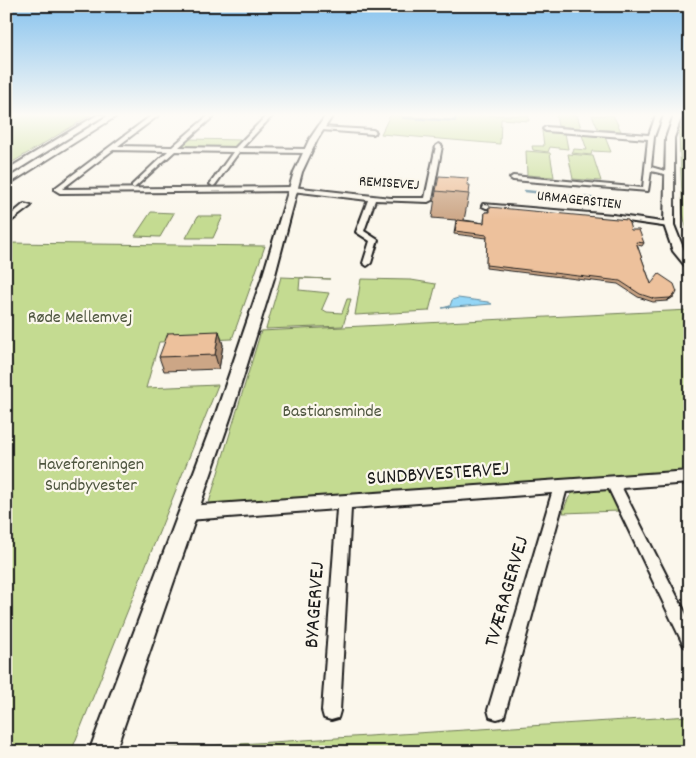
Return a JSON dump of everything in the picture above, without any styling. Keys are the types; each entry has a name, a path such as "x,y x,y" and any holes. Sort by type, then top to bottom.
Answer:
{"street":[{"path":"6,174 44,150"},
{"name":"REMISEVEJ","path":"108,150 60,188 292,189 408,201 428,200 438,150"},
{"path":"134,186 172,150"},
{"path":"214,184 237,150"},
{"path":"102,752 188,513 269,276 292,189 307,150"},
{"path":"513,178 646,190 650,150"},
{"path":"670,150 669,226 676,244 690,265"},
{"path":"649,169 669,172"},
{"path":"367,263 374,242 360,232 373,197"},
{"path":"6,223 27,206"},
{"name":"URMAGERSTIEN","path":"486,206 613,218 669,226"},
{"name":"SUNDBYVESTERVEJ","path":"188,513 690,477"},
{"path":"613,483 690,640"},
{"name":"TVÆRAGERVEJ","path":"497,710 561,486"},
{"name":"BYAGERVEJ","path":"331,711 344,502"}],"green space":[{"path":"6,150 32,150 6,166"},
{"path":"573,150 610,150 611,152 592,151 591,155 572,153"},
{"path":"680,150 690,150 690,244 683,214"},
{"path":"526,151 550,153 554,177 527,175"},
{"path":"568,154 593,156 601,181 573,179"},
{"path":"151,212 174,213 160,237 135,236"},
{"path":"198,216 223,216 213,238 186,238"},
{"name":"Haveforeningen Sundbyvester","path":"6,243 265,246 232,339 159,342 146,388 218,385 71,752 6,752"},
{"path":"281,277 330,279 300,278 299,290 329,293 322,309 327,312 342,313 347,299 351,299 343,326 266,329"},
{"path":"361,279 411,280 436,284 429,311 355,315"},
{"name":"Bastiansminde","path":"690,310 690,470 208,506 261,331"},
{"path":"605,488 611,492 619,511 563,513 569,497 577,490"},
{"path":"690,716 690,752 127,752 127,751"}],"water":[{"path":"458,298 492,304 442,308 450,306 452,300"}],"building":[{"path":"439,176 468,178 467,185 470,185 469,194 436,191"},
{"path":"489,207 628,220 631,230 639,230 644,243 636,242 651,284 659,274 674,284 677,292 670,298 655,299 640,294 620,281 486,265 487,235 455,231 457,220 484,223 485,212 489,212"},
{"path":"219,331 215,355 159,357 168,333"}],"waterway":[{"path":"525,191 607,200"}],"railway":[{"path":"6,187 64,150"}],"park label":[{"name":"Røde Mellemvej","path":"80,318"}]}
